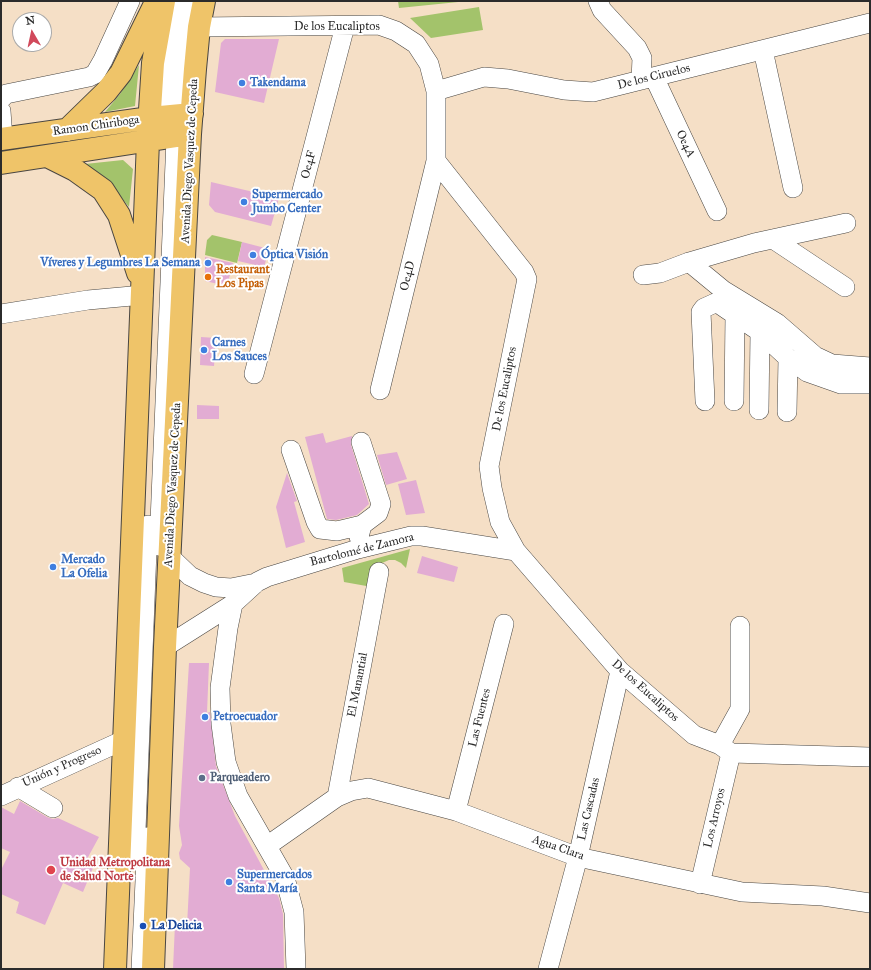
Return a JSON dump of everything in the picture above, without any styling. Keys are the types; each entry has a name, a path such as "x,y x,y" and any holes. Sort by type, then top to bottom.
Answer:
{"main road":[{"path":"67,130 106,92 121,73 137,44 156,1"},
{"name":"Avenida Diego Vasquez de Cepeda","path":"153,969 165,647 170,557 170,127 153,63 164,1"},
{"name":"Avenida Diego Vasquez de Cepeda","path":"115,969 143,292 170,127 199,27 204,1"},
{"name":"Ramon Chiriboga","path":"2,139 67,130 170,127"},
{"name":"Ramon Chiriboga","path":"1,163 47,156 170,127"},
{"path":"47,156 75,170 103,190 119,215 143,292"}],"street":[{"path":"1,99 6,94 89,77 95,74 104,60 130,1"},
{"path":"141,969 170,127 170,43 176,1"},
{"path":"130,969 170,127 191,1"},
{"path":"598,1 602,10 637,48 642,58 648,78"},
{"name":"De los Ciruelos","path":"436,91 484,77 508,79 559,89 593,92 870,23"},
{"name":"De los Eucaliptos","path":"199,27 378,25 396,31 416,44 429,64 436,91 436,162 524,272 527,279 489,466 492,488 500,522 516,552 620,671 694,735 725,749 870,757"},
{"name":"Oe4F","path":"254,374 345,26"},
{"path":"763,50 793,188"},
{"name":"Oe4A","path":"648,78 717,211"},
{"path":"1,111 2,139"},
{"name":"Oe4D","path":"380,390 436,162"},
{"path":"643,275 660,273 690,262 773,239 846,223"},
{"path":"773,239 845,287"},
{"path":"690,262 723,290 777,323 815,356 832,364 870,367"},
{"path":"1,314 143,292"},
{"path":"705,400 701,312 704,308 715,303 719,304 734,316 760,332 788,358 807,372 841,384 870,384"},
{"path":"734,316 734,401"},
{"path":"758,410 760,332"},
{"path":"787,412 788,358"},
{"path":"291,450 316,522 320,529 336,530 362,525 378,513 381,504 361,442"},
{"path":"358,549 362,525"},
{"name":"Bartolomé de Zamora","path":"170,557 190,576 216,587 231,588 257,582 276,573 358,549 411,536 422,536 516,552"},
{"name":"El Manantial","path":"336,797 379,572"},
{"name":"Bartolomé de Zamora","path":"165,647 233,604 257,582"},
{"path":"233,604 228,628 220,688 221,724 226,762 238,796 285,878 294,912 296,969"},
{"name":"Las Fuentes","path":"456,811 504,624"},
{"name":"Los Arroyos","path":"700,884 725,749 740,709 740,626"},
{"name":"Las Cascadas","path":"548,969 578,857 620,671"},
{"name":"Unión y Progreso","path":"6,793 124,740"},
{"name":"Agua Clara","path":"267,846 336,797 351,791 368,788 456,811 578,857 742,892 822,896 870,903"},
{"path":"6,793 53,808"}],"green space":[{"path":"398,1 468,1 399,8"},
{"path":"479,7 483,30 431,38 410,18"},
{"path":"139,65 135,106 105,112 120,94"},
{"path":"123,160 133,169 129,207 111,185 85,164"},
{"path":"212,235 242,242 237,263 205,255 207,240"},
{"path":"410,549 406,568 395,560 389,560 382,563 377,568 372,587 344,582 342,568"}],"building":[{"path":"225,39 279,39 264,103 215,92 221,43"},
{"name":"Supermercado Jumbo Center","path":"211,182 279,198 271,226 215,212 209,205"},
{"name":"Óptica Visión","path":"242,242 269,249 264,267 238,261"},
{"path":"205,257 233,263 227,286 205,281"},
{"path":"201,337 216,338 214,366 200,365"},
{"path":"197,405 219,406 219,419 197,419"},
{"path":"323,433 326,443 352,436 351,445 369,504 357,515 336,520 327,519 305,437"},
{"path":"397,452 407,479 386,485 377,455"},
{"path":"287,473 297,501 294,502 305,542 286,548 276,507"},
{"path":"416,480 425,513 406,515 398,484"},
{"path":"422,556 458,567 454,582 417,573"},
{"name":"Supermercados Santa María","path":"189,663 209,663 207,713 210,712 216,766 235,816 279,898 283,914 284,969 173,969 175,924 187,926 190,868 180,859 179,853 182,845 179,826"},
{"name":"Unidad Metropolitana de Salud Norte","path":"20,801 47,817 53,819 58,818 99,837 87,859 95,863 83,892 63,883 45,925 16,913 19,902 1,894 1,870 10,852 1,848 1,807 14,814"}],"place":[{"name":"Takendama","path":"242,83"},
{"name":"Supermercado Jumbo Center","path":"244,202"},
{"name":"Óptica Visión","path":"253,255"},
{"name":"Víveres y Legumbres La Semana","path":"208,263"},
{"name":"Restaurant Los Pipas","path":"208,277"},
{"name":"Carnes Los Sauces","path":"204,350"},
{"name":"Mercado La Ofelia","path":"53,567"},
{"name":"Petroecuador","path":"205,717"},
{"name":"Parqueadero","path":"202,778"},
{"name":"Unidad Metropolitana de Salud Norte","path":"51,870"},
{"name":"Supermercados Santa María","path":"229,882"},
{"name":"La Delicia","path":"143,926"}]}
